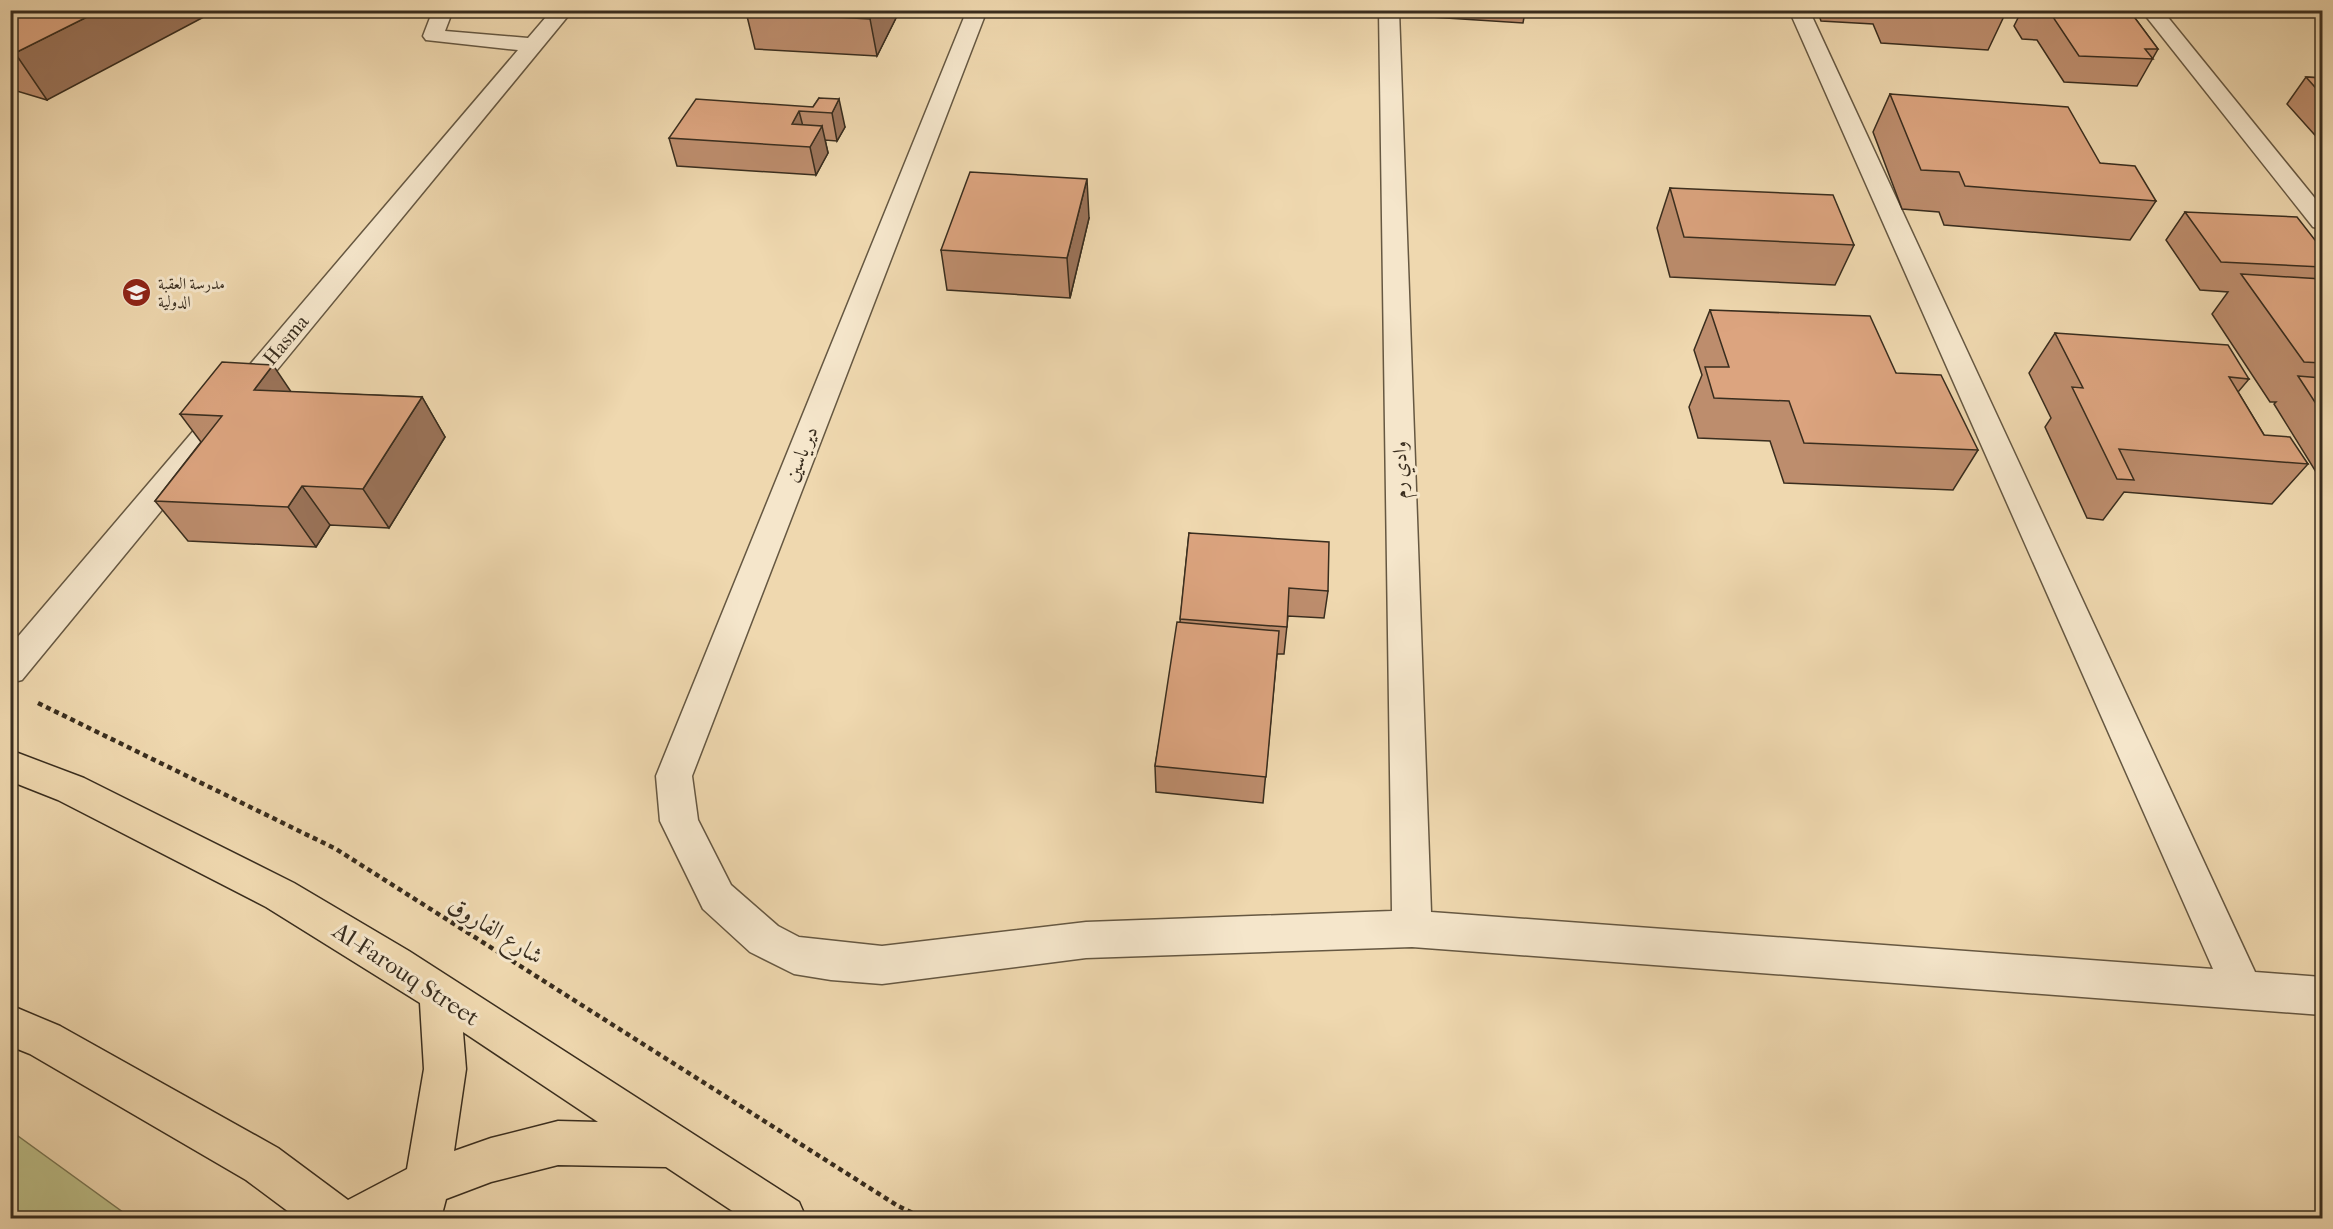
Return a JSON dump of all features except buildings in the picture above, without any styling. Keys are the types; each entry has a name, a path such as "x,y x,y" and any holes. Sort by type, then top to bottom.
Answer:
{"main road":[{"name":"Al-Farouq Street","path":"10,765 71,789 280,895 395,964 783,1218"},
{"path":"422,1201 445,1069 440,995"},
{"path":"10,1025 45,1040 262,1164 334,1218"},
{"path":"361,1218 422,1201 491,1160 558,1143 670,1145"}],"street":[{"path":"442,10 433,36 533,45"},
{"name":"Hasma","path":"10,669 563,10"},
{"name":"دير ياسين","path":"976,10 674,776 679,820 717,897 764,939 794,955 882,965 1086,940 1412,929"},
{"name":"وادي رم","path":"1389,10 1412,929"},
{"path":"1799,10 2242,988"},
{"path":"2151,10 2322,222"},
{"path":"1412,929 2242,988 2322,996"}],"path":[{"name":"شارع الفاروق","path":"34,701 336,849 888,1199 923,1218"}],"green space":[{"path":"11,1131 131,1218 11,1218"}],"place":[{"name":"مدرسة العقبة الدولية","path":"137,292"}]}
